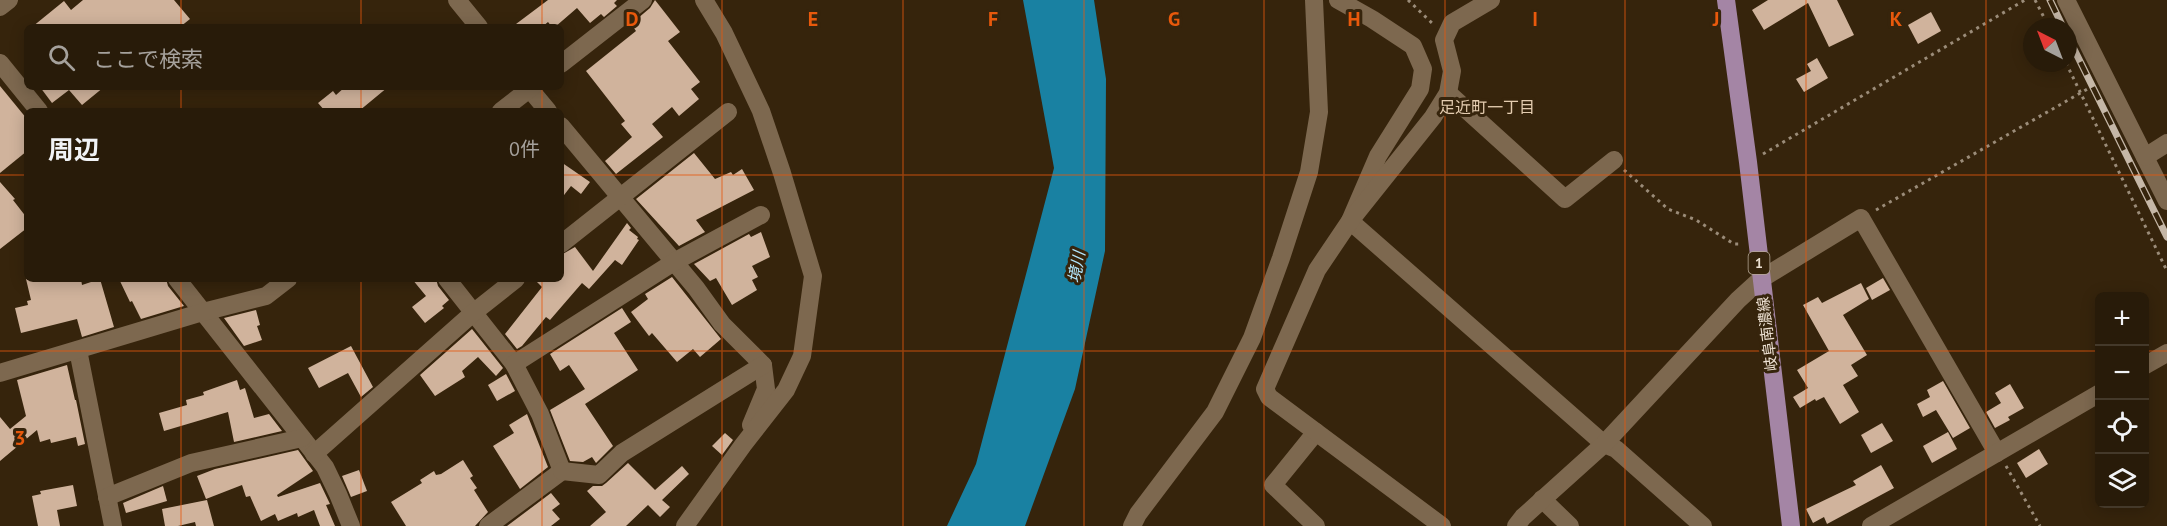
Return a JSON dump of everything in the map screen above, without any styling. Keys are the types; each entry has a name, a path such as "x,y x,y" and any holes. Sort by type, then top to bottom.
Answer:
{"main road":[{"name":"岐阜南濃線","path":"1726,0 1749,162 1791,526"}],"street":[{"path":"0,7 9,0"},
{"path":"457,0 477,24"},
{"path":"564,62 643,0"},
{"path":"686,526 742,445 786,390 802,356 813,276 761,111 724,33 704,0"},
{"path":"1132,526 1138,514 1215,412 1252,338 1281,258 1309,172 1319,111 1314,0"},
{"path":"1338,0 1413,46 1423,69 1420,89 1378,156 1350,221"},
{"path":"1442,526 1269,397 1264,390 1317,270 1350,221 1433,117 1448,93 1452,71 1444,40 1452,22 1491,0"},
{"path":"2066,0 2167,201"},
{"path":"0,63 37,108"},
{"path":"505,108 527,90"},
{"path":"532,90 546,108"},
{"path":"1448,93 1565,200 1614,160"},
{"path":"564,242 728,112"},
{"path":"564,130 674,262 722,324 763,365 766,389 742,445"},
{"path":"2145,157 2167,143"},
{"path":"513,364 674,262 761,215"},
{"path":"1516,526 1542,499 1604,444 1738,300 1761,279 1861,218 1996,453"},
{"path":"1350,221 1604,444 1616,449 1703,526"},
{"path":"179,282 325,467 351,526"},
{"path":"0,373 204,312 266,296 284,282"},
{"path":"449,282 513,364 540,414 562,471"},
{"path":"314,454 473,313 512,282"},
{"path":"78,350 106,497 114,526"},
{"path":"2149,364 2167,353"},
{"path":"488,526 562,471 599,475 622,453 763,365"},
{"path":"1871,526 2095,396"},
{"path":"1316,432 1273,485 1316,526"},
{"path":"106,497 190,463 302,438"},
{"path":"1542,499 1570,526"}],"path":[{"path":"1408,0 1446,35"},
{"path":"1749,162 2025,0"},
{"path":"2035,0 2044,18"},
{"path":"2071,72 2167,271"},
{"path":"1861,218 2081,92"},
{"path":"1614,160 1668,209 1696,220 1734,244 1757,246"},
{"path":"1996,453 2006,465 2040,526"}],"water":[{"name":"境川","path":"1023,0 1094,0 1106,79 1105,251 1075,389 1025,526 947,526 976,464 1054,168"}],"building":[{"path":"83,0 174,0 190,19 184,24 36,24 64,1 71,10"},
{"path":"548,0 617,0 614,3 617,6 604,17 601,14 590,23 577,8 558,24 548,22 546,24 516,24"},
{"path":"655,0 680,32 668,41 700,82 691,89 699,99 679,116 672,107 652,124 663,137 616,174 605,161 632,137 621,124 625,121 586,71 636,31 631,24 650,8"},
{"path":"1768,0 1837,0 1854,35 1829,47 1808,3 1764,30 1752,10"},
{"path":"1931,12 1941,31 1918,44 1908,25"},
{"path":"1817,58 1828,78 1804,92 1796,79 1811,71 1807,64"},
{"path":"0,86 24,115 24,153 0,173"},
{"path":"42,90 69,90 52,103"},
{"path":"69,90 100,90 82,105"},
{"path":"342,90 384,90 363,108 322,108 318,103 333,91 336,95"},
{"path":"694,153 715,179 731,172 733,175 742,169 754,190 696,220 705,232 679,246 636,199"},
{"path":"564,164 590,182 581,194 571,186 564,195"},
{"path":"0,182 15,199 13,200 24,214 24,230 0,249"},
{"path":"627,223 631,228 629,230 639,240 622,265 615,260 589,289 582,283 550,320 546,317 517,349 505,334 542,287 537,282 564,282 564,253 575,247 593,271"},
{"path":"761,232 770,257 752,266 758,277 752,280 757,290 732,305 716,278 710,281 694,264 749,234 751,237"},
{"path":"672,277 721,339 700,357 693,349 677,362 652,333 649,336 631,312 648,299 645,294"},
{"path":"1883,278 1890,290 1872,300 1866,288"},
{"path":"27,282 82,282 82,285 101,282 114,327 82,337 77,319 21,333 15,308 28,305 27,301 31,300"},
{"path":"120,282 167,282 184,306 141,319 132,301 130,302"},
{"path":"414,282 437,282 449,300 442,306 444,308 425,323 412,307 426,296"},
{"path":"1861,283 1869,299 1843,315 1867,355 1851,365 1858,376 1843,385 1859,412 1840,424 1824,397 1816,401 1815,399 1800,408 1793,397 1808,388 1797,370 1829,351 1803,305 1818,297 1822,303"},
{"path":"622,308 631,322 614,333 638,370 585,404 613,446 596,463 592,457 583,462 570,461 550,410 585,389 569,365 560,371 550,354"},
{"path":"256,310 260,325 257,326 262,340 244,346 224,318"},
{"path":"472,329 503,368 496,376 478,357 462,371 465,377 435,396 420,375"},
{"path":"351,346 373,387 361,397 348,373 319,388 308,368"},
{"path":"67,365 85,444 78,446 76,437 51,443 50,439 40,442 37,430 0,461 0,417 10,429 26,416 17,380"},
{"path":"506,374 515,391 497,401 488,385"},
{"path":"237,380 240,390 245,388 254,418 269,414 282,431 234,442 228,412 164,431 159,413 187,405 186,400 204,395 203,392"},
{"path":"1943,381 1970,428 1953,438 1936,410 1923,417 1917,404 1930,397 1927,390"},
{"path":"2010,384 2024,408 2008,417 2010,420 1995,428 1986,412 2001,403 1995,393"},
{"path":"527,414 548,467 520,489 493,446 514,433 509,425"},
{"path":"1882,423 1893,441 1871,453 1861,435"},
{"path":"1948,432 1957,449 1932,463 1923,446"},
{"path":"725,433 733,440 722,455 712,446"},
{"path":"2039,449 2048,464 2026,478 2017,463"},
{"path":"298,450 313,471 277,495 278,497 320,483 330,504 326,505 335,526 320,526 314,510 298,517 297,513 278,521 275,514 261,521 250,496 246,497 242,485 206,499 197,476 215,469"},
{"path":"463,460 473,476 470,478 477,488 474,490 488,512 475,526 406,526 391,502 422,483 420,480 434,471 436,475 441,474"},
{"path":"628,463 655,490 682,466 689,474 662,500 670,507 660,517 648,505 626,526 590,526 606,512 587,491 593,486 602,486"},
{"path":"1881,465 1894,488 1827,524 1824,517 1813,523 1806,509 1856,485 1853,481"},
{"path":"359,470 367,491 351,497 342,476"},
{"path":"73,485 77,506 57,510 60,526 38,526 32,496 41,494 40,491"},
{"path":"163,486 167,501 126,513 123,503"},
{"path":"551,493 560,504 552,510 560,519 551,526 507,526"},
{"path":"207,500 214,526 196,526 195,522 165,526 162,509"}],"railway":[{"path":"2050,0 2059,18"},
{"path":"2077,55 2167,237"}],"district":[{"name":"足近町一丁目","path":"1487,107"}]}
